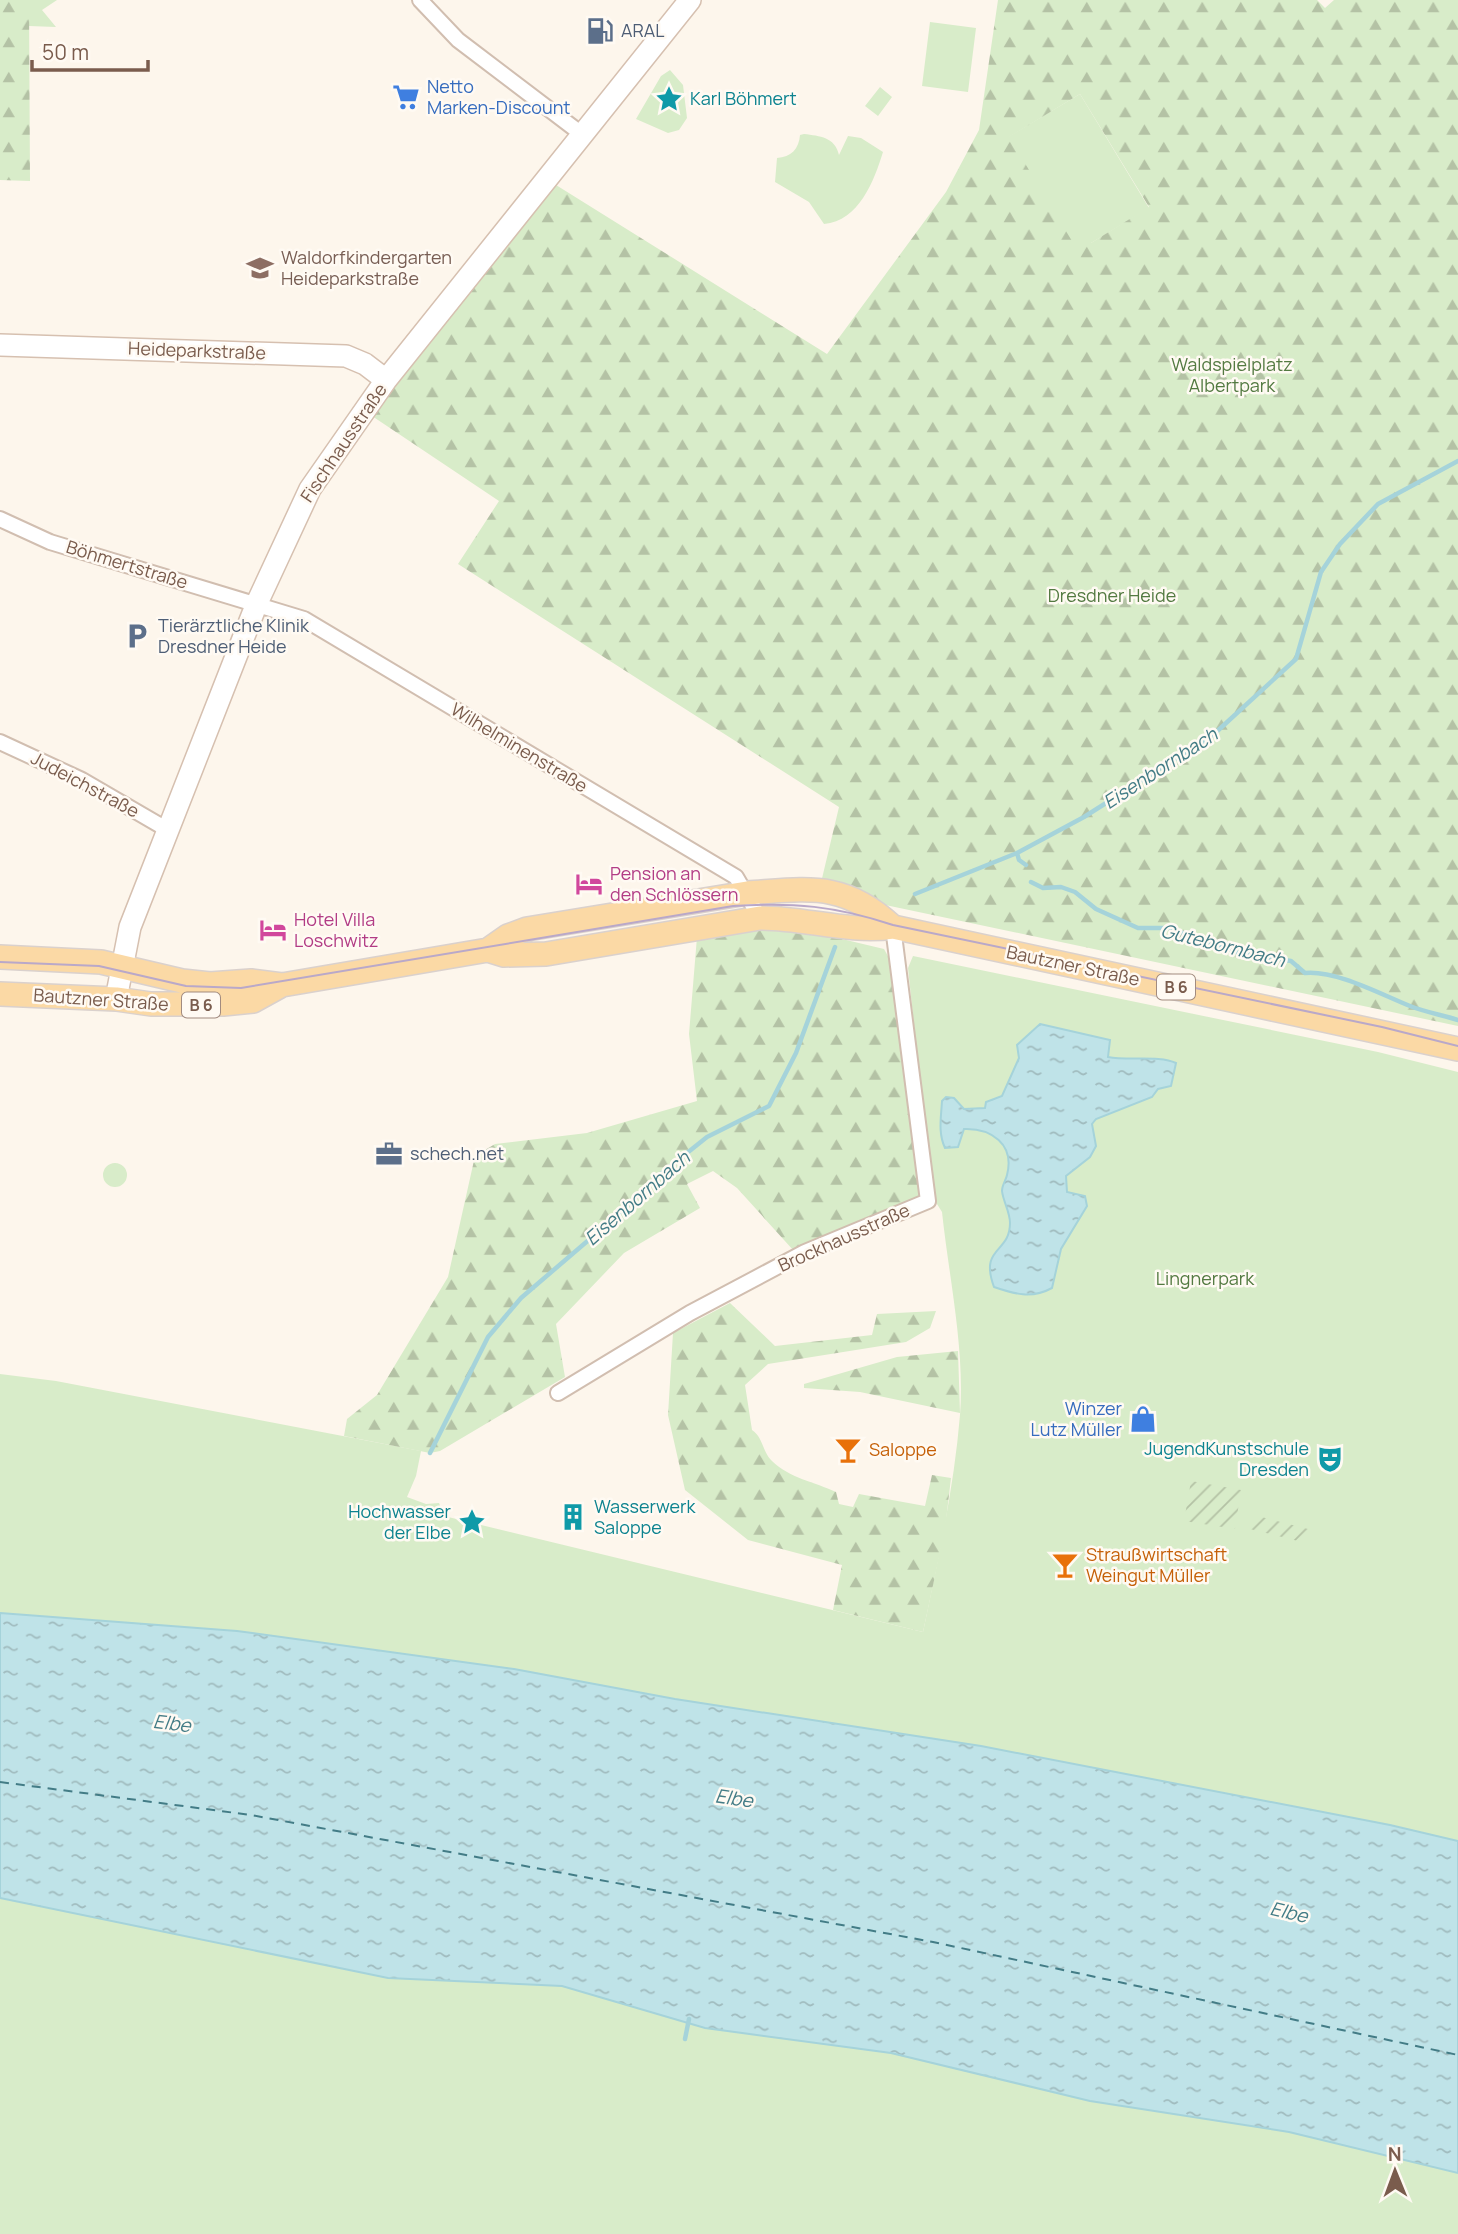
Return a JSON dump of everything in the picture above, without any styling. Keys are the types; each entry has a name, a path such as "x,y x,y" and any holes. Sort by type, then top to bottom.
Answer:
{"main road":[{"name":"Fischhausstraße","path":"116,999 126,937 257,603 310,489 386,380 690,0"},
{"name":"Heideparkstraße","path":"0,345 346,356 365,364 386,380"},
{"name":"Bautzner Straße","path":"0,957 78,960 210,984 251,981 282,985 488,950 508,936 527,929 747,893 813,890 835,893 867,904 893,927"},
{"name":"Bautzner Straße","path":"488,950 504,955 546,954 760,918 803,920 853,929 893,927 1458,1049"},
{"name":"Bautzner Straße","path":"0,994 116,999 150,1004 223,1004 253,1001 282,985"}],"street":[{"path":"419,0 458,40 583,135"},
{"name":"Böhmertstraße","path":"0,519 50,542 257,603"},
{"name":"Wilhelminenstraße","path":"257,603 304,619 736,877 760,918"},
{"name":"Judeichstraße","path":"0,742 82,780 168,830"},
{"name":"Brockhausstraße","path":"558,1393 690,1312 793,1258 928,1201 893,927"}],"green space":[{"path":"0,0 29,0 30,181 0,180"},
{"path":"29,0 57,0 42,10 56,27 29,26"},
{"name":"Dresdner Heide","path":"998,0 1317,0 1325,8 1334,0 1458,0 1458,1026 819,891 839,807 458,564 499,501 372,416 556,185 827,354 946,192 979,130","holes":["1080,94 1149,207 1078,251 1009,137"]},
{"path":"930,22 976,28 968,92 922,86"},
{"path":"670,70 683,85 687,118 679,130 668,133 636,119 661,76"},
{"path":"880,87 892,97 878,116 865,106"},
{"path":"1080,94 1149,208 1091,243 1195,447 1008,137"},
{"path":"800,135 830,141 839,155 848,136 861,138 883,152 863,198 847,216 836,221 824,224 809,202 775,182 777,158 793,151"},
{"path":"754,928 821,934 884,949 893,965 921,1196 794,1251 737,1188 713,1171 687,1184 700,1208 624,1253 556,1324 565,1377 440,1451 430,1453 344,1436 347,1419 377,1395 448,1277 475,1156 495,1144 587,1133 697,1101 689,1034 697,937"},
{"name":"Lingnerpark","path":"913,956 1378,1052 1458,1072 1458,1841 1390,1825 981,1746 675,1699 514,1669 237,1631 0,1613 0,1374 56,1381 421,1451 416,1476 407,1497 426,1504 439,1503 444,1516 923,1632 950,1497 961,1390 958,1339 942,1212 932,1196 908,968"},
{"path":"115,1163 124,1166 127,1175 124,1184 115,1187 106,1184 103,1175 106,1166"},
{"path":"730,1303 775,1346 872,1335 877,1314 936,1311 930,1328 906,1342 768,1364 745,1385 752,1430 772,1461 786,1472 836,1492 839,1504 853,1507 859,1494 925,1506 932,1475 951,1478 945,1529 923,1632 833,1610 842,1565 748,1540 685,1490 668,1415 673,1333"},
{"path":"958,1351 960,1413 860,1392 804,1388 804,1384 897,1357"},
{"path":"1191,1481 1241,1490 1235,1529 1184,1521"},
{"path":"1254,1515 1308,1529 1306,1543 1250,1529"},
{"path":"0,1898 388,1978 562,1986 705,2028 891,2053 1090,2101 1289,2132 1458,2173 1458,2234 0,2234"}],"water":[{"path":"1040,1024 1110,1040 1108,1057 1161,1059 1176,1063 1171,1086 1158,1089 1152,1097 1096,1119 1092,1124 1096,1146 1090,1157 1066,1176 1067,1192 1085,1196 1087,1206 1061,1249 1052,1288 1023,1294 994,1287 990,1274 992,1257 1009,1233 1009,1215 1002,1191 1009,1164 1004,1147 992,1135 964,1129 958,1147 945,1148 941,1137 942,1101 946,1097 954,1098 964,1109 985,1108 986,1102 1002,1096 1019,1058 1017,1045"},
{"name":"Elbe","path":"0,1613 237,1631 514,1669 675,1699 981,1746 1390,1825 1458,1841 1458,2173 1289,2132 1090,2101 891,2053 705,2028 562,1986 388,1978 0,1898"}],"waterway":[{"name":"Eisenbornbach","path":"915,894 1017,853 1084,817 1213,735 1296,659 1321,572 1340,544 1378,504 1458,461"},
{"name":"Gutebornbach","path":"1017,853 1019,860 1026,865"},
{"name":"Gutebornbach","path":"1031,882 1043,888 1061,887 1075,892 1096,909 1138,928 1169,928 1239,953 1291,961 1305,973 1344,979 1416,1008 1458,1020"},
{"name":"Eisenbornbach","path":"430,1453 488,1337 521,1298 657,1177 707,1137 769,1106 796,1053 835,947"},
{"path":"685,2039 689,2019"}],"ferry route":[{"path":"0,1782 251,1815 933,1942 1458,2055"}],"tram line":[{"path":"0,962 99,966 186,986 241,988 733,906 795,905 852,913 893,925 1382,1027 1458,1046"}],"place":[{"name":"ARAL","path":"600,31"},
{"name":"Netto Marken-Discount","path":"406,97"},
{"name":"Karl Böhmert","path":"669,99"},
{"name":"Waldorfkindergarten Heideparkstraße","path":"260,268"},
{"name":"Tierärztliche Klinik Dresdner Heide","path":"137,636"},
{"name":"Pension an den Schlössern","path":"589,884"},
{"name":"Hotel Villa Loschwitz","path":"273,930"},
{"name":"schech.net","path":"389,1154"},
{"name":"Winzer Lutz Müller","path":"1143,1419"},
{"name":"Saloppe","path":"848,1450"},
{"name":"JugendKunstschule Dresden","path":"1330,1459"},
{"name":"Wasserwerk Saloppe","path":"573,1517"},
{"name":"Hochwasser der Elbe","path":"472,1522"},
{"name":"Straußwirtschaft Weingut Müller","path":"1065,1565"}],"park label":[{"name":"Waldspielplatz Albertpark","path":"1232,375"}]}
